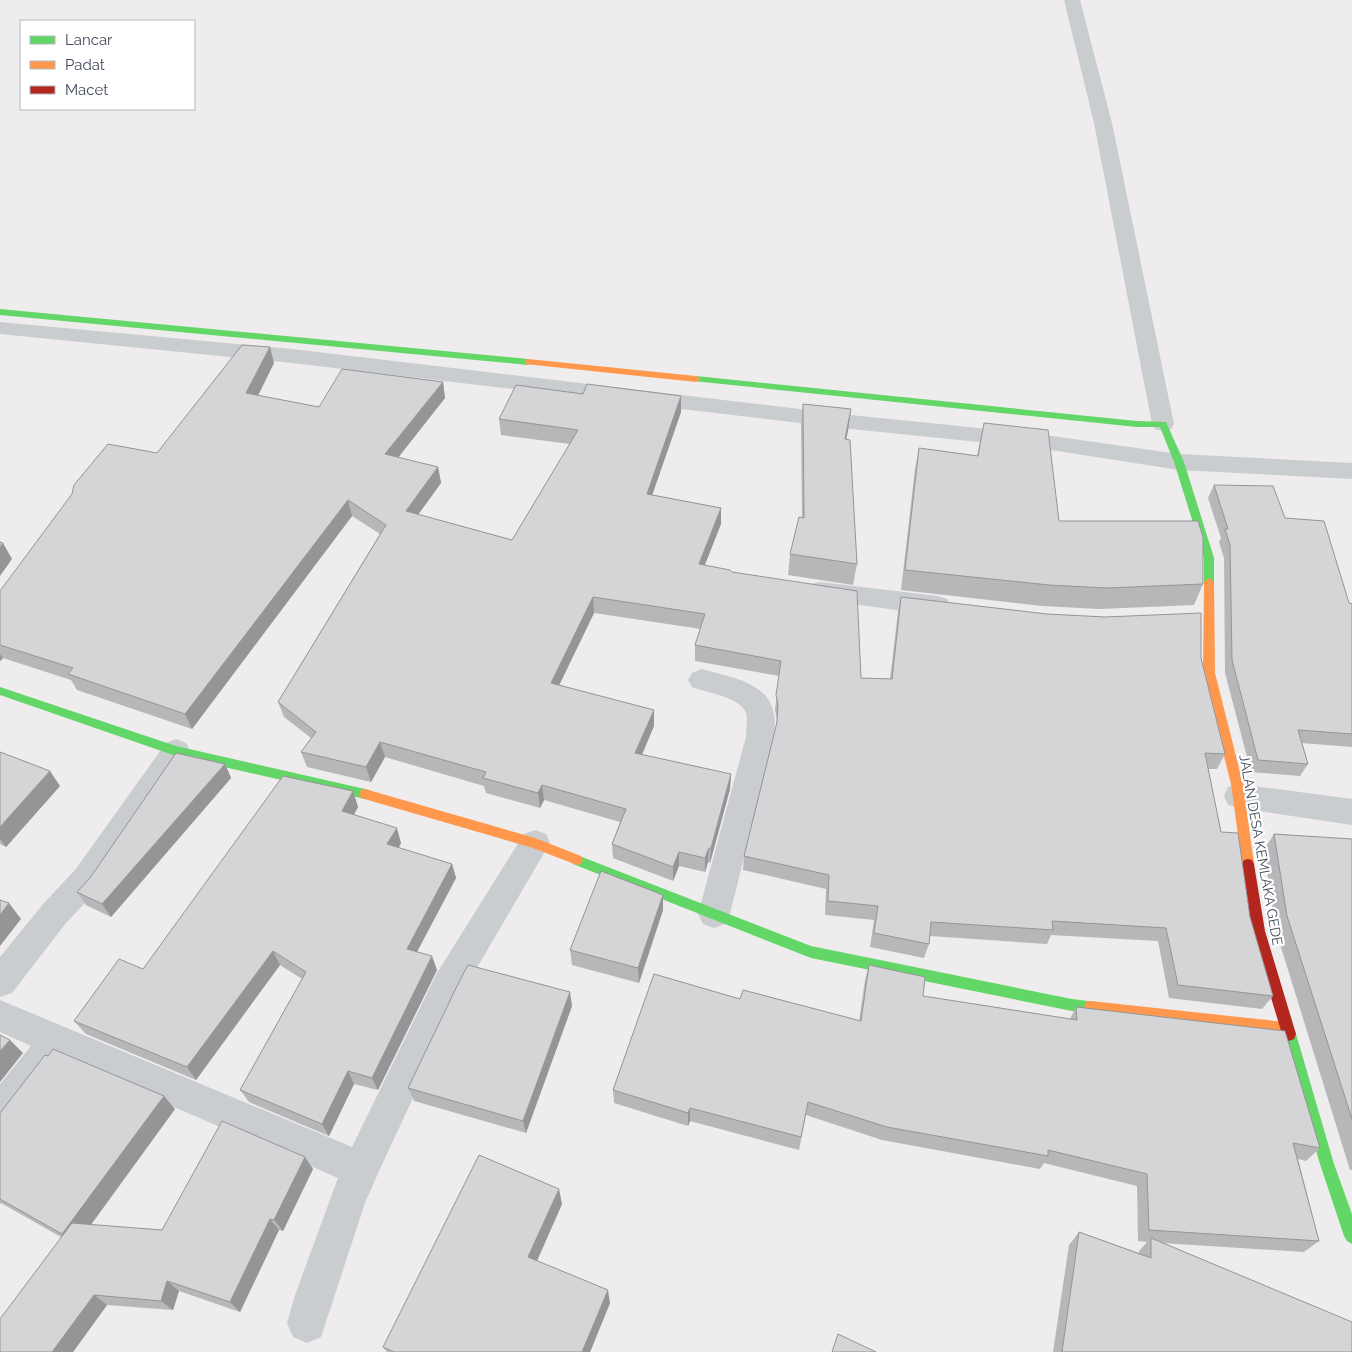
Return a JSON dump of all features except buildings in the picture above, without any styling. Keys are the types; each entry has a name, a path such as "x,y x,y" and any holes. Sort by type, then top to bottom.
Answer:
{"street":[{"path":"0,312 80,328 292,356 1128,423 1165,428 1103,123 1072,0"},
{"path":"0,328 80,328"},
{"path":"521,373 922,430 1038,441 1178,460 1352,471"},
{"name":"JALAN DESA KEMLAKA GEDE","path":"1165,428 1178,460 1209,558 1199,616 1209,673 1239,796 1258,932 1285,1029 1327,1164 1352,1236"},
{"path":"798,588 963,609"},
{"path":"702,680 746,694 755,701 760,712 760,736 714,914"},
{"path":"0,691 176,752 372,796 535,843 811,952 1072,1004 1285,1029"},
{"path":"0,982 55,913 86,880 176,752"},
{"path":"1239,796 1352,812"},
{"path":"307,1323 314,1295 347,1201 361,1168 449,984 535,843"},
{"path":"0,1016 361,1168"},
{"path":"0,1112 57,1040"}],"traffic: fast":[{"path":"0,312 528,362"},
{"path":"696,379 1137,424 1163,424 1179,462 1209,558 1209,582"},
{"path":"0,691 176,751 365,794"},
{"path":"577,860 811,952 1072,1005 1091,1007"},
{"path":"1289,1034 1327,1164 1352,1236"}],"traffic: slow":[{"path":"528,362 696,379"},
{"path":"1209,582 1209,673 1237,784 1248,864"},
{"path":"365,794 535,843 577,860"},
{"path":"1091,1007 1285,1029"}],"traffic: jam":[{"path":"1248,864 1258,931 1289,1034"}]}
